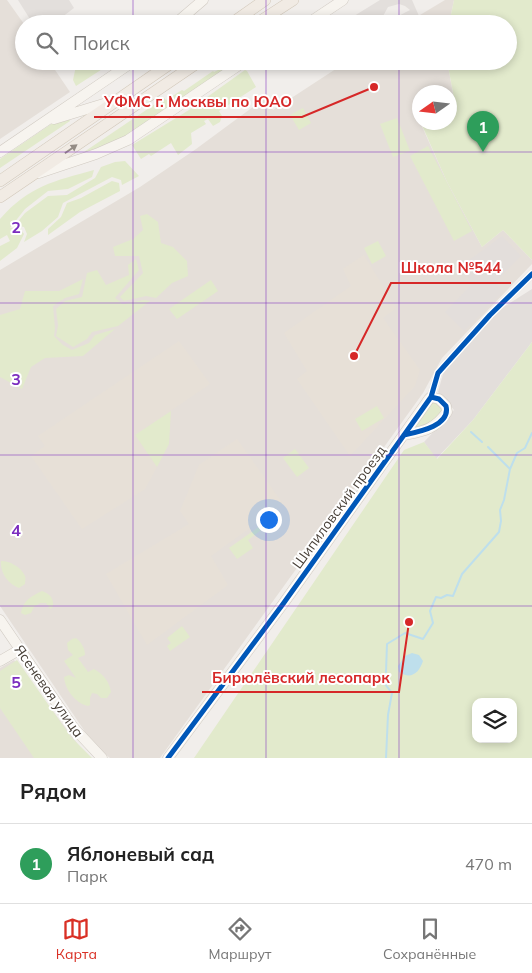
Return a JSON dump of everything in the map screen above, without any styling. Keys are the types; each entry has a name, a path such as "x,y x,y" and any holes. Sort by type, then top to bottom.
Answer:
{"main road":[{"path":"185,15 202,0"},
{"path":"244,15 265,0"},
{"path":"271,15 293,0"},
{"path":"320,15 343,0"},
{"path":"0,152 120,70"},
{"path":"0,180 162,70"},
{"path":"0,198 187,70"},
{"path":"31,176 96,154 128,140 233,70"},
{"path":"47,121 118,100"},
{"path":"404,435 431,428 440,422 447,412 446,406 439,399 431,397"},
{"name":"Шипиловский проезд","path":"168,758 283,604 431,397"},
{"name":"Ясеневая улица","path":"0,620 73,727 102,758"},
{"path":"0,661 19,650"}],"street":[{"name":"Шипиловский проезд","path":"431,397 438,374 496,309 532,274"}],"shaded area":[{"path":"0,0 7,0 18,15 15,15 15,70 55,70 70,92 0,139"},
{"path":"18,0 69,0 74,8 65,15 27,15"},
{"path":"380,0 412,0 419,15 400,15 410,10 399,4 388,7 384,15 356,15"},
{"path":"445,0 454,0 451,15 420,15"},
{"path":"334,70 449,70 451,85 412,85 412,130 424,130 447,182 482,247 503,230 532,260 532,264 442,358 423,393 160,758 110,758 94,745 0,606 0,270 140,187 196,149 265,98 273,110"},
{"path":"502,236 521,256 495,282 503,292 464,331 445,312 472,284 461,266"},
{"path":"364,255 396,308 383,318 420,370 415,386 350,456 297,379 307,371 284,333 351,286 343,269"},
{"path":"532,289 532,342 473,420 436,459 424,442 454,410 438,392 443,374 474,335 499,310"},
{"path":"179,341 210,384 135,435 157,467 145,489 82,529 31,456 45,446 38,436"},
{"path":"237,439 283,504 211,556 228,585 147,645 106,574 189,524 180,511 199,465"},
{"path":"14,660 89,758 0,758 0,668"}],"green space":[{"path":"454,0 532,0 532,260 503,230 482,247 447,182 424,130 457,130 457,85 452,85 449,70 517,70 517,15 451,15"},
{"path":"75,70 101,70 76,86 73,80"},
{"path":"223,70 121,139 81,154 164,98 166,100 182,90 184,91 214,72"},
{"path":"245,70 256,87 219,111 222,116 220,122 213,126 208,119 204,121 206,124 191,133 192,144 178,155 171,143 151,156 149,154 141,159 132,145 189,110"},
{"path":"303,108 311,123 299,130 290,115"},
{"path":"68,117 70,121 0,168 0,159 57,120"},
{"path":"397,118 410,151 393,157 380,124"},
{"path":"428,146 472,231 454,241 410,156"},
{"path":"125,161 139,176 122,185 121,180 112,177 63,203 58,217 42,231 24,242 27,234 24,227 15,225 25,213 48,196 67,195 95,178 101,167"},
{"path":"94,170 92,177 68,189 48,191 25,209 10,228 20,228 24,234 17,248 0,261 0,246 10,241 7,235 0,239 0,219 11,208 21,199 43,186"},
{"path":"112,181 119,183 120,191 80,212 48,235 48,229 61,217 67,203 81,198"},
{"path":"147,214 158,222 161,243 173,247 187,261 188,276 172,283 156,298 146,296 124,301 120,297 143,273 139,256 115,256 113,247 133,239 143,230 140,216"},
{"path":"378,241 386,256 372,264 364,248"},
{"path":"136,259 139,270 115,298 123,304 144,300 150,301 118,326 92,332 87,339 73,347 56,336 58,325 56,309 65,301 82,297 87,273 97,270 106,285 129,275 128,265"},
{"path":"83,279 79,294 65,298 53,306 54,336 63,345 72,350 89,343 95,335 115,329 83,356 45,358 31,367 22,389 0,377 0,315 20,309 25,291 59,291"},
{"path":"211,280 218,291 177,319 169,309"},
{"path":"532,342 532,758 194,758 404,450 424,442 437,459 473,420"},
{"path":"431,397 446,406 440,422 404,435"},
{"path":"377,406 384,418 362,431 355,419"},
{"path":"171,411 169,444 157,467 135,435"},
{"path":"295,449 309,468 297,477 283,458"},
{"path":"263,524 265,527 248,540 253,548 237,559 229,548"},
{"path":"1,561 18,567 25,577 25,584 19,588 8,581 3,574"},
{"path":"42,591 51,597 53,607 50,609 46,603 40,603 34,607 31,613 25,615 21,613 26,602"},
{"path":"182,626 190,637 170,651 167,646 171,643 167,638"},
{"path":"76,638 80,641 85,652 85,655 78,658 88,672 94,669 103,676 111,692 107,698 101,698 97,694 92,693 90,705 88,706 75,699 69,691 64,677 69,675 76,678 64,661 73,655 68,650 67,643"},
{"path":"17,660 71,737 92,758 34,758 0,708 0,671"}],"water":[{"path":"412,653 419,655 423,661 417,672 407,675 399,672 398,666 405,656"}],"waterway":[{"path":"471,432 482,442"},
{"path":"386,672 387,644 405,633 423,639 433,623 430,611 436,597 453,596 462,574 499,532 500,510 504,500 510,469 517,453 525,448 532,433"},
{"path":"488,447 510,469"},
{"path":"385,684 392,693 388,715 386,758"}],"cycle path":[{"path":"168,758 283,604 431,397 438,373 490,315 532,274"},
{"path":"404,435 432,427 444,419 446,406 439,399 431,397"}],"place":[{"name":"УФМС г. Москвы по ЮАО","path":"374,87"},
{"name":"Яблоневый сад","path":"483,152"},
{"name":"Школа №544","path":"354,356"},
{"name":"Бирюлёвский лесопарк","path":"409,622"}]}
